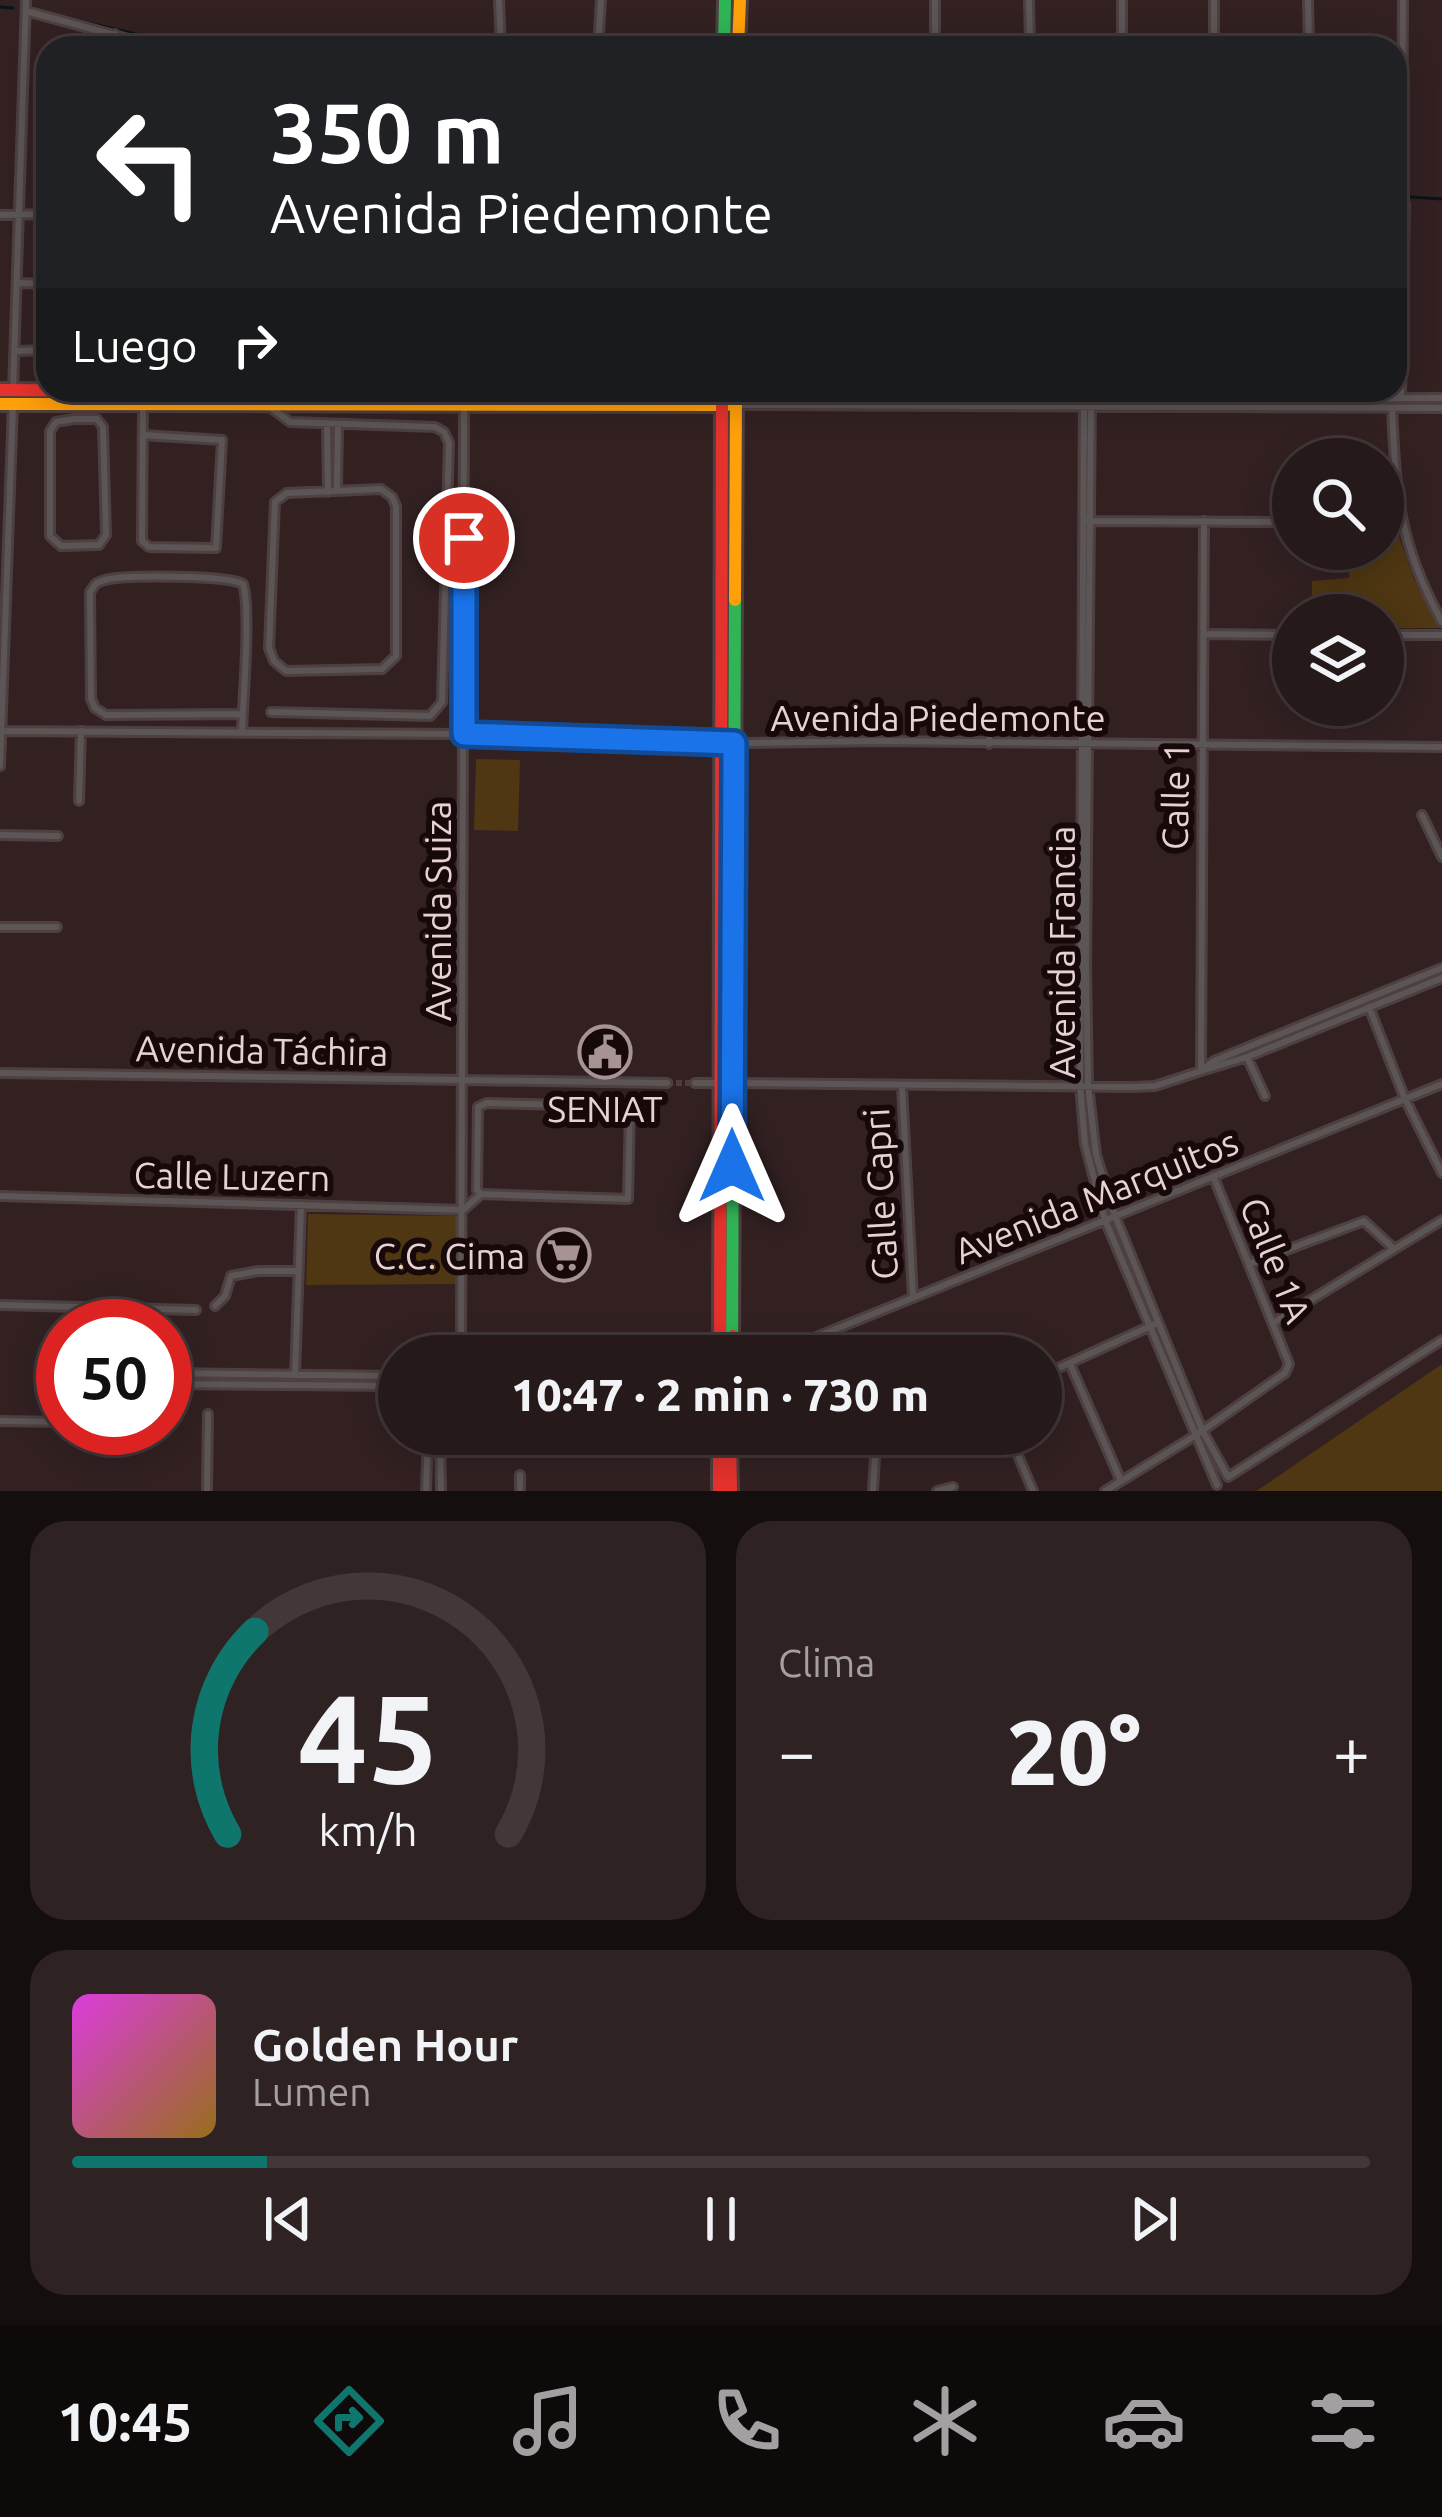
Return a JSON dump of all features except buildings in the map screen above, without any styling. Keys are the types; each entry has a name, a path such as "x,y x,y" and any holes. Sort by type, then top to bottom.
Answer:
{"main road":[{"path":"724,36 725,0"},
{"path":"738,36 740,0"},
{"path":"7,397 74,412 143,404 346,402"},
{"path":"722,1335 729,402"},
{"path":"727,1083 734,1335"},
{"path":"730,1335 732,1330"},
{"path":"719,1455 719,1491"},
{"path":"730,1455 731,1491"}],"street":[{"path":"0,766 7,397 16,351 26,0"},
{"path":"499,0 500,36"},
{"path":"599,36 601,0"},
{"path":"934,36 935,0"},
{"path":"1029,0 1030,36"},
{"path":"1122,0 1122,36"},
{"path":"1214,0 1214,36"},
{"path":"1309,0 1309,36"},
{"path":"1403,0 1403,36"},
{"path":"25,11 122,36"},
{"path":"0,214 36,214"},
{"path":"19,284 36,284"},
{"path":"16,351 36,350"},
{"path":"1407,398 1442,398"},
{"name":"Avenida Suiza","path":"461,1335 464,402"},
{"path":"1036,402 1442,408"},
{"path":"1081,402 1091,402"},
{"name":"Avenida Francia","path":"1087,403 1085,1144 1105,1220 1155,1323"},
{"path":"143,404 143,435 144,544 216,548 222,440 143,435"},
{"path":"267,404 290,422 435,427 444,432 448,443 442,702 438,711 430,716 272,712"},
{"path":"1392,408 1394,438"},
{"path":"74,412 97,418 103,427 106,535 99,545 61,546 50,536 50,431 74,412"},
{"path":"326,423 333,491"},
{"path":"333,491 338,424"},
{"path":"381,490 395,502 398,652 382,669 286,671 274,661 269,648 273,506 287,493 333,491 381,490"},
{"name":"Calle 1","path":"1201,1071 1204,521"},
{"path":"1088,522 1272,521"},
{"path":"1404,534 1442,622"},
{"path":"446,538 464,538"},
{"path":"242,714 106,715 98,711 91,699 90,592 94,585 178,578 240,582 246,593 242,732"},
{"path":"1204,634 1272,634"},
{"path":"1404,635 1442,635"},
{"path":"988,724 988,744"},
{"name":"Avenida Piedemonte","path":"2,731 464,734 728,743 1442,747"},
{"path":"79,801 81,731"},
{"path":"1422,815 1442,856"},
{"path":"0,835 58,836"},
{"path":"0,927 57,927"},
{"path":"695,1083 1155,1086 1216,1065 1442,968"},
{"path":"1216,1065 1247,1057 1442,978"},
{"path":"1369,1007 1405,1099 1442,1173"},
{"path":"1247,1057 1265,1096"},
{"name":"Avenida Táchira","path":"0,1073 667,1083"},
{"name":"Avenida Marquitos","path":"823,1335 1442,1084"},
{"name":"Avenida Francia","path":"1084,1085 1096,1155 1115,1216 1217,1485"},
{"name":"Calle Capri","path":"902,1086 913,1300"},
{"path":"464,1210 481,1194 628,1198 630,1107 488,1102 478,1107 477,1190 481,1194"},
{"name":"Calle 1A","path":"1199,1432 1285,1373 1289,1364 1214,1178"},
{"name":"Calle Luzern","path":"0,1196 464,1210"},
{"path":"295,1376 301,1204"},
{"path":"1273,1323 1442,1220"},
{"path":"1249,1264 1364,1221 1392,1247"},
{"path":"215,1306 225,1296 231,1276 258,1270 298,1271"},
{"path":"0,1305 196,1310"},
{"path":"1062,1367 1155,1323"},
{"path":"1208,1491 1442,1340"},
{"path":"1070,1364 1121,1481"},
{"path":"192,1373 378,1376"},
{"path":"192,1384 378,1387"},
{"path":"207,1491 208,1414"},
{"path":"0,1421 36,1422"},
{"path":"1105,1491 1199,1432"},
{"name":"Avenida Francia","path":"1199,1432 1228,1477"},
{"path":"427,1491 428,1455"},
{"path":"440,1455 441,1491"},
{"path":"873,1491 876,1455"},
{"path":"1018,1455 1033,1491"},
{"path":"520,1475 520,1491"},
{"path":"938,1491 953,1487"}],"shaded area":[{"path":"1404,551 1439,628 1404,628 1404,594 1312,594 1312,581 1349,578 1349,570 1404,570"},
{"path":"476,759 520,760 518,831 474,830"},
{"path":"308,1214 457,1216 456,1284 306,1285"},
{"path":"1442,1364 1442,1491 1256,1491 1261,1488"}],"waterway":[{"path":"0,7 13,8"},
{"path":"41,12 144,36"},
{"path":"1407,197 1442,199"}],"tunnel":[{"path":"667,1083 695,1083"}],"traffic: fast":[{"path":"724,36 725,0"},
{"path":"732,1335 735,600"}],"traffic: slow":[{"path":"738,36 740,0"},
{"path":"735,600 736,402"},
{"path":"0,404 727,405"}],"traffic: jam":[{"path":"0,390 36,390"},
{"path":"720,1335 722,402"},
{"path":"719,1455 719,1491"},
{"path":"730,1455 731,1491"}],"place":[{"name":"SENIAT","path":"605,1052"},
{"name":"C.C. Cima","path":"564,1255"}],"route":[{"path":"464,538 464,734 734,743 732,1166"}]}
